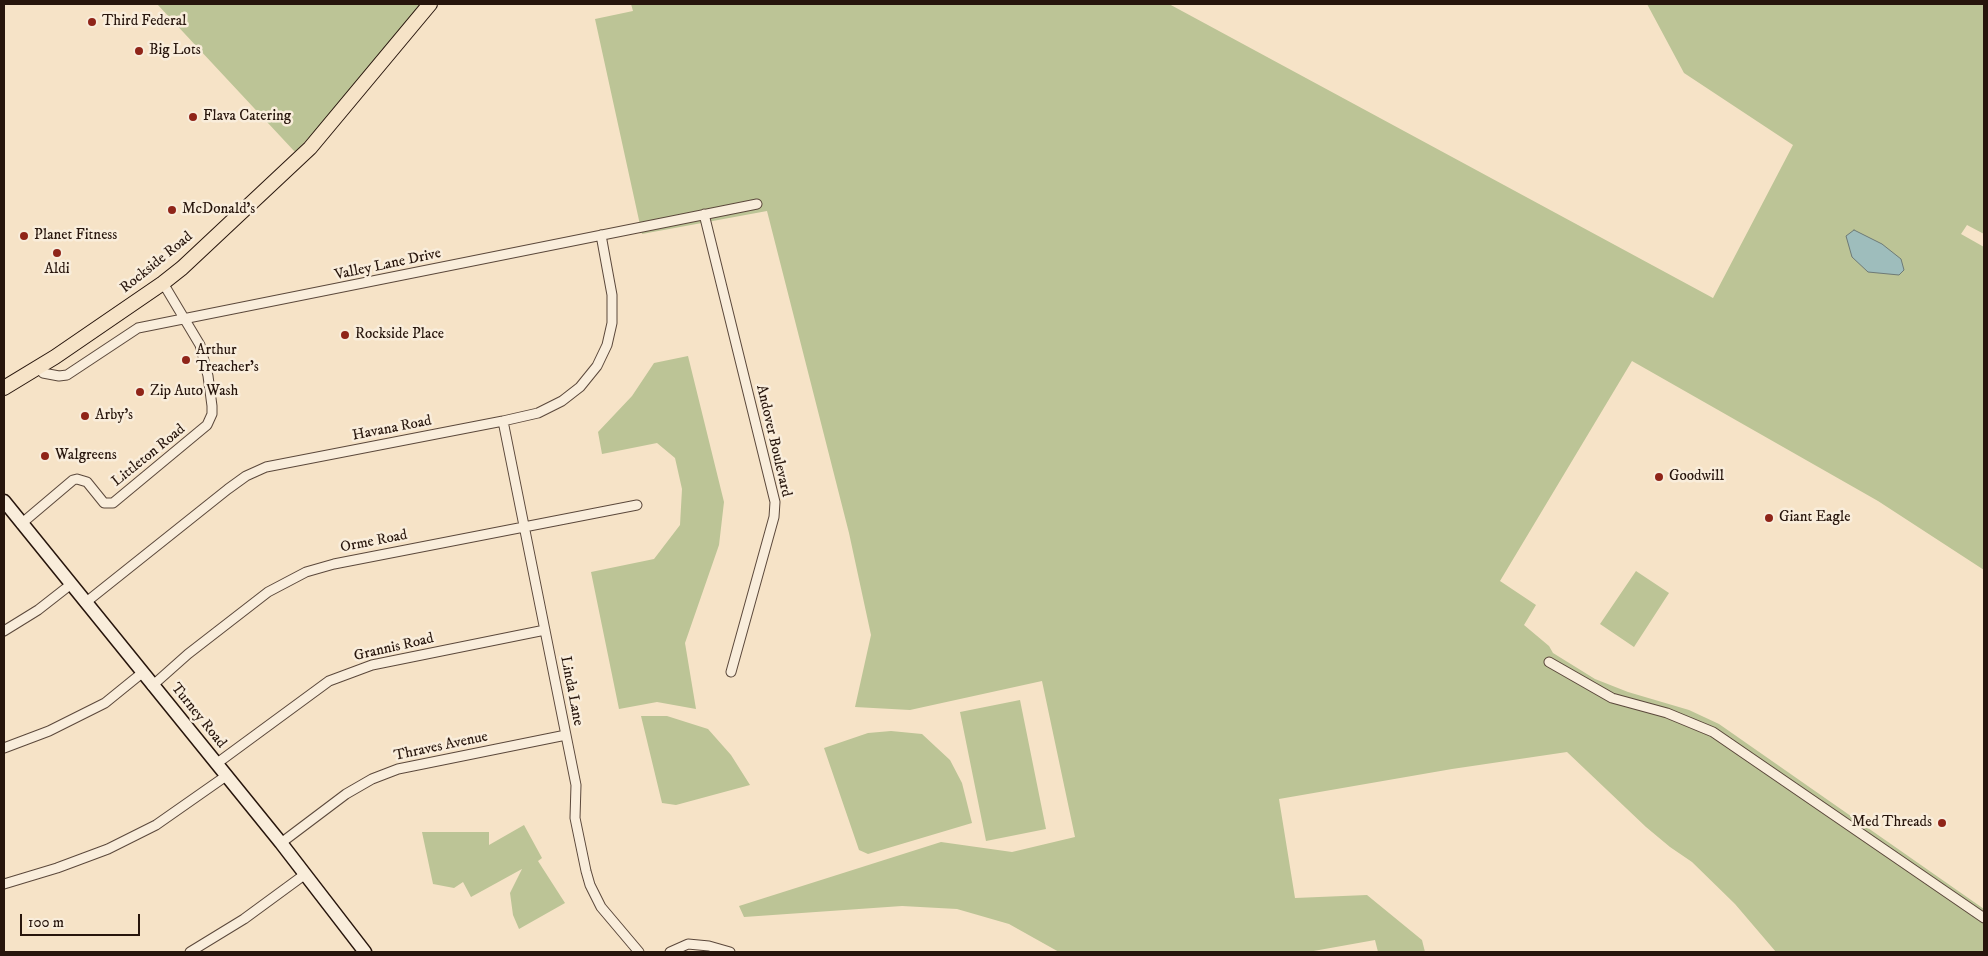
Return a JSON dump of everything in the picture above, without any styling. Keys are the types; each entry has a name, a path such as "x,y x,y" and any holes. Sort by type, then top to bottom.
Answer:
{"main road":[{"name":"Rockside Road","path":"4,388 39,367 163,283 310,148 430,4"},
{"name":"Turney Road","path":"4,502 281,843 365,952"}],"street":[{"name":"Valley Lane Drive","path":"39,367 43,373 59,376 67,374 136,330 758,204"},
{"name":"Andover Boulevard","path":"704,214 775,502 774,517 731,672"},
{"name":"Havana Road","path":"85,603 228,489 246,476 266,467 503,421 538,413 562,401 580,387 597,366 607,345 612,323 612,295 601,235"},
{"path":"163,283 185,320"},
{"name":"Littleton Road","path":"21,524 73,480 77,479 87,482 104,503 113,503 207,425 212,414 208,376 200,345 185,320"},
{"name":"Linda Lane","path":"503,421 576,785 575,818 590,885 602,907 639,952"},
{"name":"Orme Road","path":"152,686 188,654 268,592 306,572 334,564 636,505"},
{"path":"4,631 38,610 70,585"},
{"name":"Grannis Road","path":"216,764 329,680 372,665 545,630"},
{"path":"1550,662 1612,698 1678,717 1719,736 1984,918"},
{"path":"4,748 49,731 105,703 142,673"},
{"name":"Thraves Avenue","path":"281,843 346,794 372,779 398,769 566,735"},
{"path":"4,884 75,862 108,849 156,825 226,776"},
{"path":"190,952 244,919 304,875"},
{"path":"670,952 688,944 709,946 730,952"}],"green space":[{"path":"157,4 430,4 384,59 295,152"},
{"path":"631,4 1169,4 1713,298 1793,145 1684,73 1647,4 1984,4 1984,234 1967,225 1961,234 1984,247 1984,570 1878,501 1632,361 1500,581 1536,605 1524,625 1549,646 1553,653 1595,679 1628,692 1689,710 1719,724 1984,909 1984,952 1776,952 1735,904 1692,862 1646,827 1567,752 1452,769 1279,799 1295,898 1367,895 1422,940 1425,952 1378,952 1375,940 1308,952 1059,952 1009,924 957,909 902,906 744,917 739,906 941,842 1012,852 1075,837 1042,681 910,710 855,707 871,635 849,533 767,211 642,234 595,19 633,11"},
{"path":"688,356 724,502 719,545 685,643 696,709 657,702 619,709 591,572 654,559 680,525 682,489 675,458 657,443 602,454 598,432 632,396 654,363"},
{"path":"1636,571 1669,593 1634,647 1600,624"},
{"path":"1020,700 1046,829 986,841 960,712"},
{"path":"641,716 667,716 708,729 731,755 750,785 676,805 662,803"},
{"path":"891,731 922,734 950,760 962,783 972,823 868,854 859,850 824,748 868,733"},
{"path":"524,825 542,858 538,861 565,903 519,929 513,915 510,893 522,869 471,897 463,882 454,888 433,884 422,832 489,832 489,845"}],"water":[{"path":"1854,230 1882,244 1901,259 1904,270 1899,275 1868,272 1852,257 1846,236"}],"place":[{"name":"Third Federal","path":"92,22"},
{"name":"Big Lots","path":"139,51"},
{"name":"Flava Catering","path":"193,117"},
{"name":"McDonald's","path":"172,210"},
{"name":"Planet Fitness","path":"24,236"},
{"name":"Aldi","path":"57,253"},
{"name":"Rockside Place","path":"345,335"},
{"name":"Arthur Treacher's","path":"186,360"},
{"name":"Zip Auto Wash","path":"140,392"},
{"name":"Arby's","path":"85,416"},
{"name":"Walgreens","path":"45,456"},
{"name":"Goodwill","path":"1659,477"},
{"name":"Giant Eagle","path":"1769,518"},
{"name":"Med Threads","path":"1942,823"}]}
